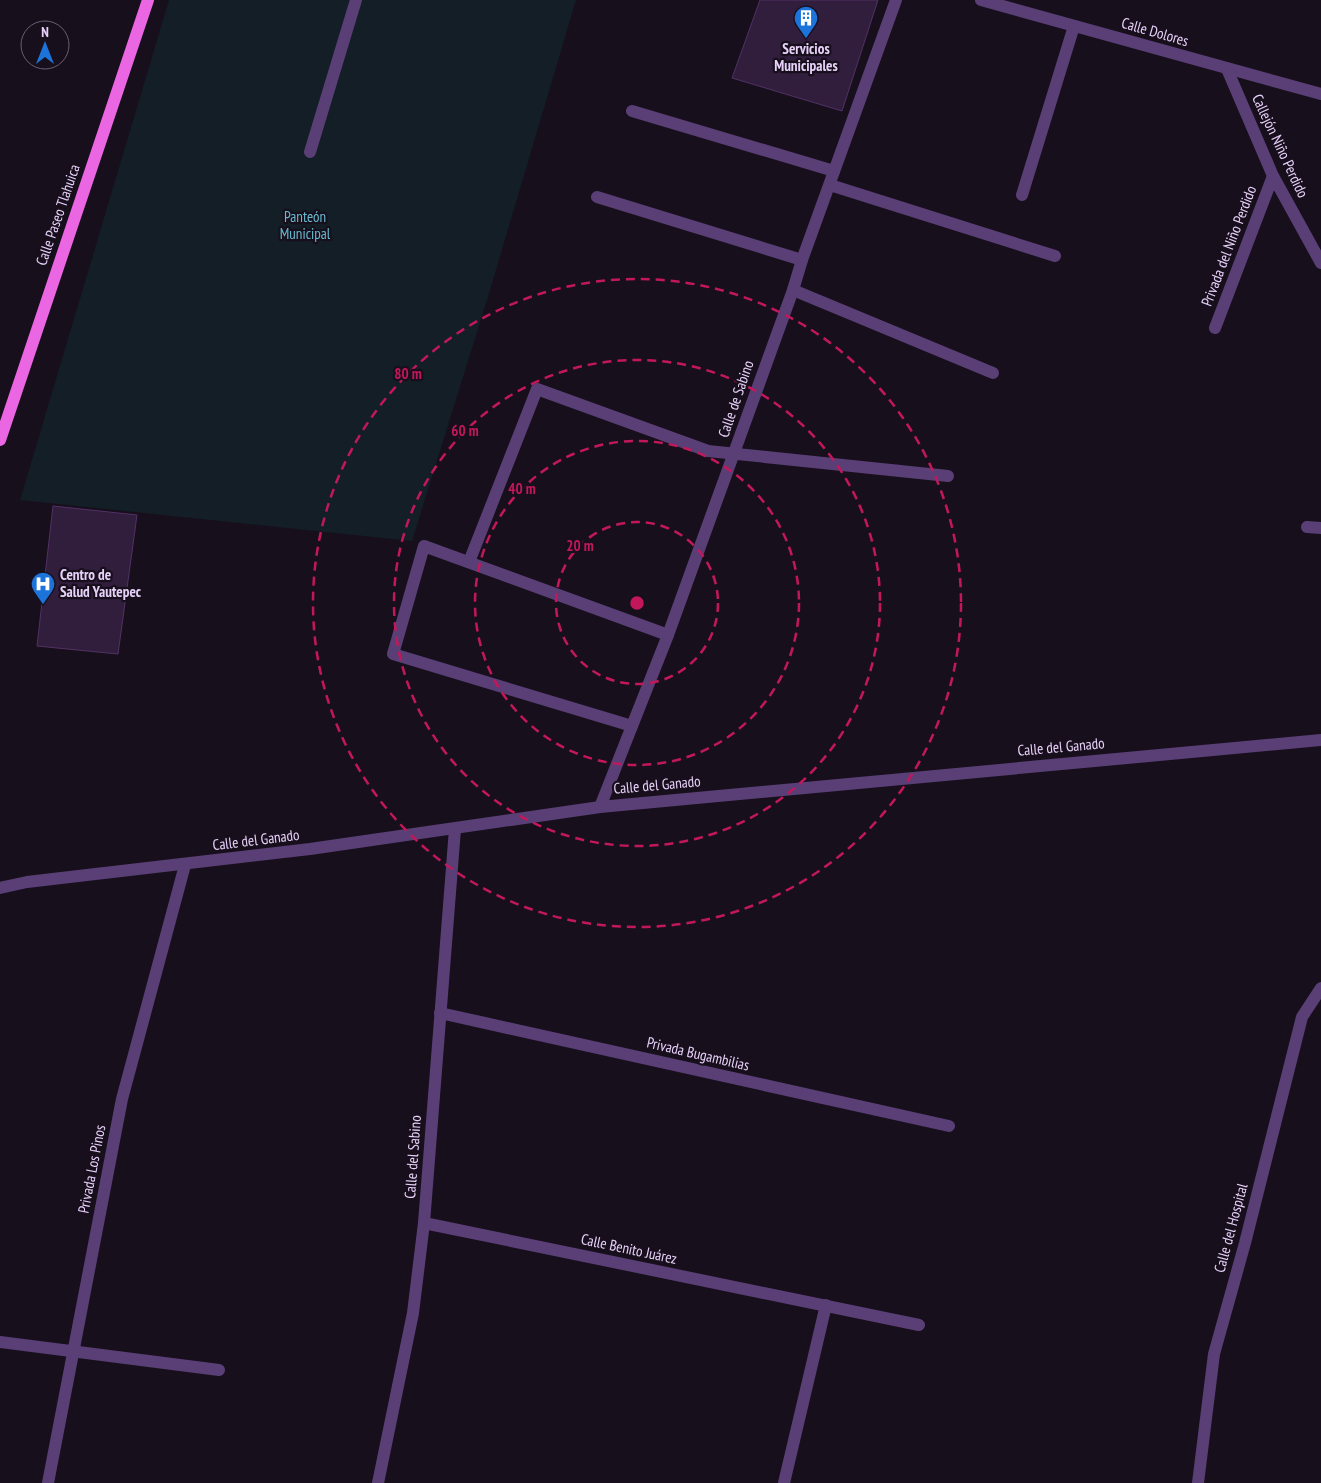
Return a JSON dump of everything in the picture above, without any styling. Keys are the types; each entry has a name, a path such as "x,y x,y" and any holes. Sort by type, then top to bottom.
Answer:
{"main road":[{"name":"Calle Paseo Tlahuica","path":"0,440 3,417 148,0"}],"street":[{"path":"310,152 356,0"},
{"name":"Calle de Sabino","path":"600,807 668,635 896,0"},
{"name":"Calle Dolores","path":"981,0 1321,94"},
{"path":"1022,195 1074,26"},
{"name":"Callejón Niño Perdido","path":"1227,69 1274,176 1321,263"},
{"path":"632,111 834,171"},
{"name":"Privada del Niño Perdido","path":"1215,328 1274,176"},
{"path":"830,185 1055,256"},
{"path":"597,197 802,260"},
{"path":"793,290 993,373"},
{"path":"469,562 537,389 708,451 948,476"},
{"path":"1307,527 1321,528"},
{"path":"632,726 393,654 424,546 668,635"},
{"name":"Calle del Ganado","path":"0,888 27,882 185,865 455,829 600,807 1321,740"},
{"name":"Calle del Sabino","path":"378,1483 413,1313 424,1223 455,829"},
{"name":"Privada Los Pinos","path":"48,1483 122,1099 185,865"},
{"name":"Calle del Hospital","path":"1198,1483 1214,1354 1245,1243 1302,1017 1321,988"},
{"name":"Privada Bugambilias","path":"440,1013 949,1126"},
{"name":"Calle Benito Juárez","path":"424,1223 919,1325"},
{"path":"784,1483 826,1306"},
{"path":"0,1342 73,1353 219,1370"}],"green space":[{"name":"Panteón Municipal","path":"169,0 576,0 487,300 412,541 20,500"}],"building":[{"name":"Servicios Municipales","path":"760,0 878,0 842,111 732,78"},
{"path":"53,506 137,515 118,654 37,646"}],"place":[{"name":"Servicios Municipales","path":"806,39"},
{"name":"Centro de Salud Yautepec","path":"43,605"}]}
